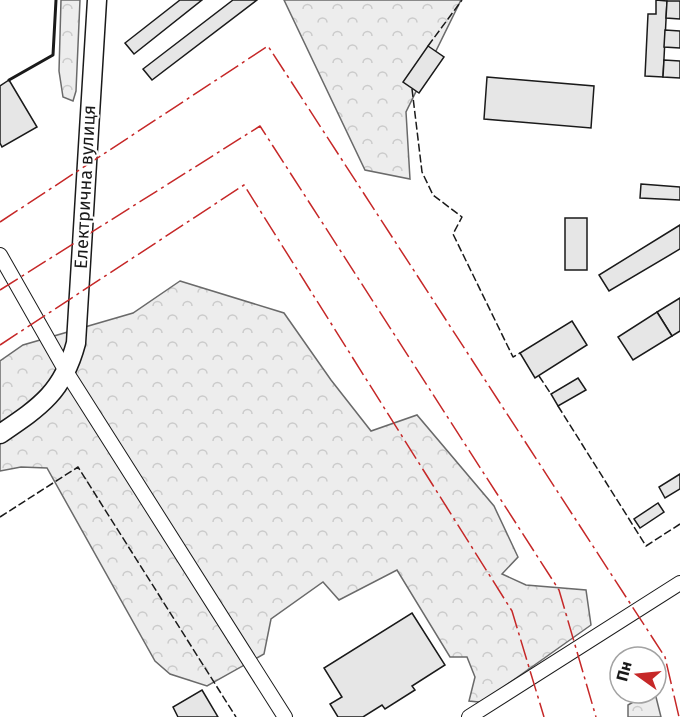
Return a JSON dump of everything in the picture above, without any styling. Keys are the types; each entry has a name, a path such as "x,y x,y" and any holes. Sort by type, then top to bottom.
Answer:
{"street":[{"name":"Електрична вулиця","path":"67,374 76,343 97,0"},
{"path":"0,255 67,374 285,717"},
{"path":"0,434 40,407 67,374"},
{"path":"469,717 680,583"}],"green space":[{"path":"61,0 80,0 76,91 73,101 63,97 59,71"},
{"path":"284,0 461,0 406,112 410,179 365,170"},
{"path":"180,281 284,313 331,380 371,431 417,415 494,506 518,557 502,574 526,585 586,590 591,625 505,686 489,703 469,701 475,677 467,657 450,657 397,570 339,600 323,582 271,619 264,654 207,686 170,674 155,661 47,468 21,467 0,471 0,361 23,345 133,313"},
{"path":"628,705 658,705 661,717 628,717"}],"building":[{"path":"180,0 202,0 134,54 125,43"},
{"path":"233,0 257,0 152,80 143,69"},
{"path":"656,0 667,1 663,77 645,76 648,14 656,14"},
{"path":"667,1 680,1 680,19 666,18"},
{"path":"665,30 680,31 680,48 664,47"},
{"path":"428,46 444,57 419,93 403,82"},
{"path":"664,60 680,61 680,78 663,77"},
{"path":"487,77 594,86 591,128 484,119"},
{"path":"9,80 37,127 2,147 0,143 0,86"},
{"path":"641,184 680,187 680,200 640,198"},
{"path":"565,218 587,218 587,270 565,270"},
{"path":"680,225 680,249 609,291 599,275"},
{"path":"680,298 680,331 672,336 657,312"},
{"path":"657,312 672,336 633,360 618,337"},
{"path":"572,321 587,345 535,378 520,353"},
{"path":"578,378 586,390 558,406 551,394"},
{"path":"680,474 680,489 665,498 659,487"},
{"path":"658,503 664,512 640,528 634,519"},
{"path":"412,613 445,665 412,686 415,690 385,709 382,705 363,717 338,717 330,704 342,697 324,668"},
{"path":"202,690 218,717 178,717 173,707"}],"fence":[{"path":"428,46 462,0"},
{"path":"412,89 422,172 433,195 462,217 453,234 513,357 520,353"},
{"path":"539,376 551,394"},
{"path":"558,406 646,546 680,524"},
{"path":"0,517 78,467 236,717"}],"wall":[{"path":"9,80 53,55 56,0"}],"power":[{"path":"0,222 268,46 665,657 679,717"},
{"path":"0,290 260,126 559,590 596,717"},
{"path":"0,345 244,185 512,611 544,717"}]}
